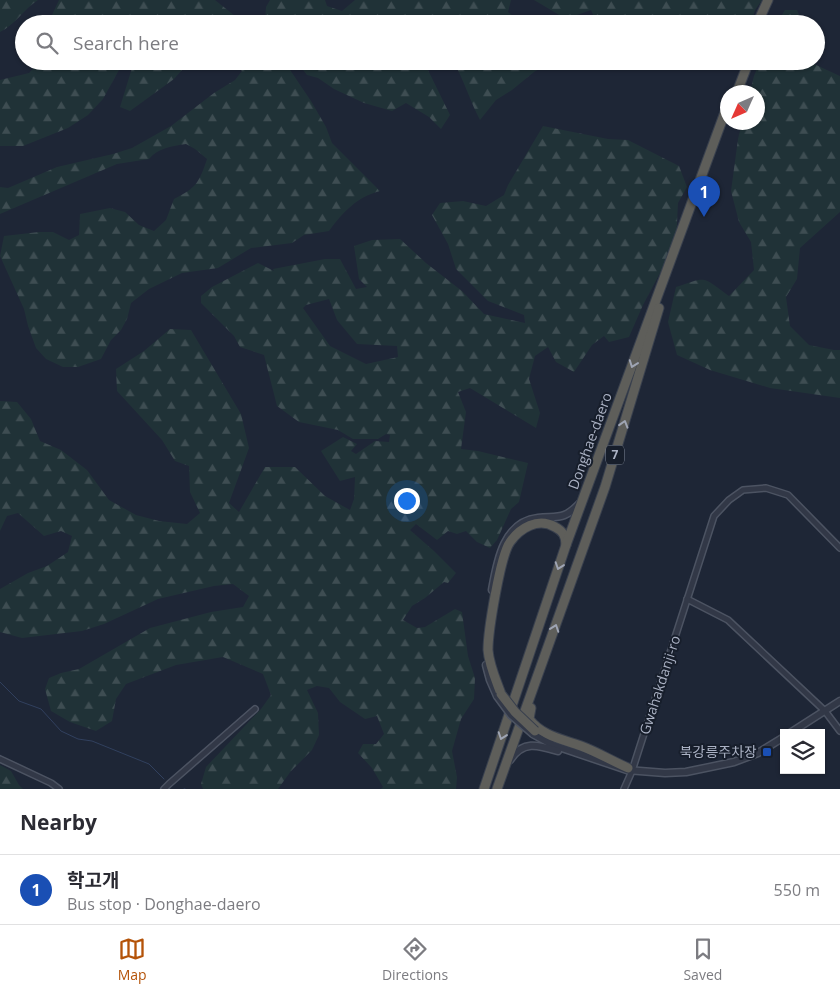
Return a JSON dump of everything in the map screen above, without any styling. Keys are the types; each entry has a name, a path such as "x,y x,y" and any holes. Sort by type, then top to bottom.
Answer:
{"highway":[{"path":"761,15 768,0"},
{"path":"766,15 772,0"},
{"path":"734,85 740,70"},
{"path":"740,85 746,70"},
{"name":"Donghae-daero","path":"484,789 566,545 720,126"},
{"name":"Donghae-daero","path":"498,789 576,566 606,487 664,290 724,130"},
{"path":"566,545 566,536 561,530 550,523 539,522 519,532 508,544 501,564 490,624 488,651 499,695 534,732 629,770"},
{"path":"548,649 530,710 529,718 534,726 548,735 582,747 629,770"}],"street":[{"name":"Gwahakdanji-ro","path":"624,789 714,516 729,500 744,490 766,488 788,495 840,548"},
{"path":"499,695 490,680 484,640 496,568 505,541 517,527 527,521 538,518 565,516 571,513 583,500"},
{"path":"687,599 728,620 825,711 840,732"},
{"path":"796,729 840,700"},
{"path":"164,789 255,709"},
{"path":"498,789 509,762 516,752 526,746 541,746 590,763 629,770 679,773 734,762 758,753 780,739"},
{"path":"0,759 51,782 59,789"}],"green space":[{"path":"0,0 38,0 21,15 15,15 15,20 0,32"},
{"path":"59,0 215,0 234,15 52,15"},
{"path":"270,0 325,0 327,6 342,11 355,0 511,0 508,12 512,15 265,15 266,7"},
{"path":"534,0 762,0 754,15 593,15 591,10 577,15 559,15"},
{"path":"785,10 797,10 799,15 782,15"},
{"path":"825,69 840,76 840,212 800,248 797,279 786,297 790,326 809,345 840,350 840,398 770,388 710,370 677,355 668,322 676,287 704,280 709,281 729,296 754,270 751,242 739,222 731,191 740,130 765,130 765,85 752,85 756,70"},
{"path":"32,70 119,70 103,99 88,115 68,128 23,146 0,146 0,80 29,73"},
{"path":"131,70 182,70 174,79 130,111 120,107"},
{"path":"290,70 326,127 332,143 380,191 357,201 329,231 304,235 292,243 251,248 218,268 182,273 149,289 131,303 127,319 121,330 111,340 101,359 78,367 63,367 46,359 36,348 24,309 0,256 4,236 53,232 69,240 79,235 80,214 110,208 125,212 139,225 154,231 166,220 174,199 196,184 207,159 186,144 171,147 157,152 149,159 117,164 0,214 0,187 8,188 57,167 132,148 171,126 214,93 235,80 242,71"},
{"path":"303,70 428,70 450,115 441,129 429,117 406,103 392,111 364,103 334,89 318,78 307,75"},
{"path":"457,70 537,70 496,100 480,120"},
{"path":"543,126 608,139 628,140 679,166 687,187 678,203 676,243 643,305 629,337 609,342 604,336 592,345 574,372 556,362 548,347 535,356 529,379 540,413 536,428 470,388 458,392 466,412 461,449 478,451 528,463 519,502 511,509 497,540 490,548 477,542 466,531 457,534 448,531 437,540 416,524 410,530 456,573 448,583 444,582 412,606 403,620 417,628 425,627 455,609 462,612 468,656 475,678 474,699 461,719 452,751 457,777 456,789 381,789 383,787 372,768 358,753 363,744 376,744 384,734 377,716 365,719 340,702 329,688 317,686 307,690 318,713 319,735 312,750 291,771 278,789 203,789 201,784 206,767 261,709 271,695 263,674 223,657 176,665 126,684 116,699 112,721 96,731 70,722 51,711 45,689 49,678 79,669 150,628 211,612 243,607 249,596 233,584 214,586 158,599 104,624 82,631 22,638 0,632 0,589 28,573 47,566 68,552 72,536 61,531 44,536 18,513 7,516 0,531 0,401 17,402 31,419 40,441 61,450 87,470 109,500 136,515 159,521 187,524 200,513 190,492 189,466 175,461 162,440 117,391 116,369 144,351 170,329 191,330 241,414 249,448 229,503 239,512 265,467 295,467 325,496 350,510 354,499 355,477 340,481 321,451 343,437 357,444 351,451 356,454 375,441 389,442 390,435 386,434 378,439 353,439 338,430 299,422 277,406 264,355 240,347 234,336 201,303 201,296 212,287 258,263 274,271 273,269 325,259 340,259 356,289 367,287 359,279 354,246 372,240 400,239 426,263 462,291 484,314 525,323 524,315 488,301 456,269 448,244 432,215 440,203 463,201 486,206 504,195","holes":["329,299 337,320 357,344 397,346 398,357 366,364 330,346 303,308 306,305"]},
{"path":"0,765 11,771 23,789 0,789"}],"waterway":[{"path":"0,682 19,701 41,709 61,731 78,739 92,741 149,764 164,779"}],"place":[{"name":"학고개","path":"704,217"},
{"name":"북강릉주차장","path":"767,752"}]}
